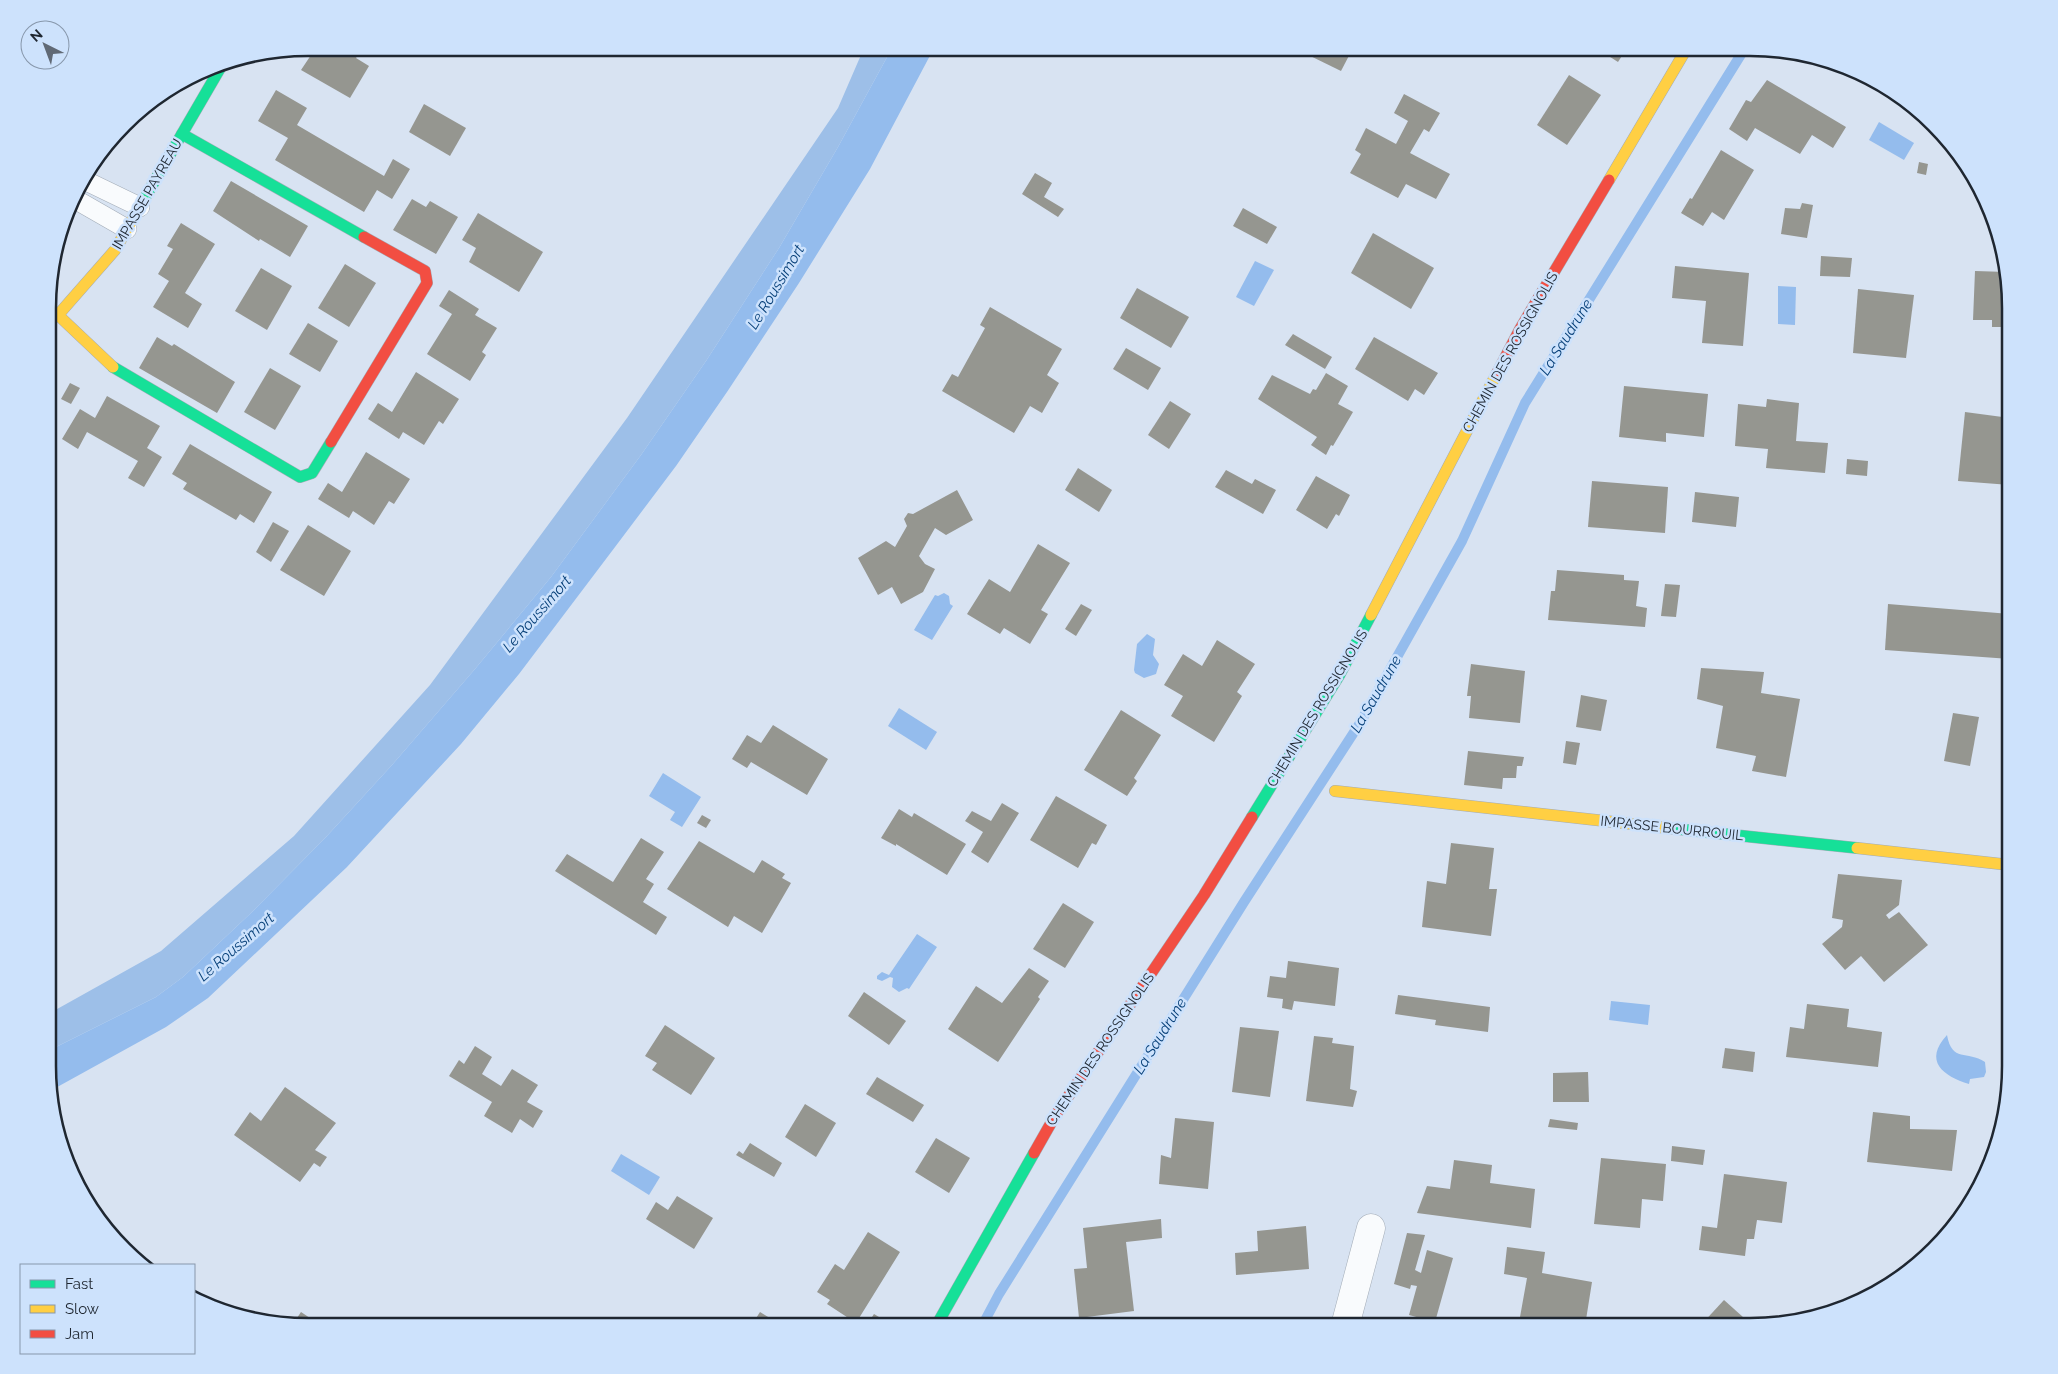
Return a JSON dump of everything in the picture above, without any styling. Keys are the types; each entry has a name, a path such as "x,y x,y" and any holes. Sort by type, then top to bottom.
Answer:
{"street":[{"name":"CHEMIN DES ROSSIGNOLIS","path":"940,1318 1054,1116 1204,894 1340,674 1520,329 1682,56"},
{"name":"IMPASSE PAYREAU","path":"182,134 425,271 427,282 312,473 300,477 117,371 58,315 115,250 140,208 182,134 217,73"},
{"name":"IMPASSE BOURROUIL","path":"1335,791 2002,864"},
{"path":"1347,1318 1371,1228"}],"lane":[{"path":"90,183 140,208"},
{"path":"80,202 127,230"}],"shaded area":[{"path":"861,56 888,56 838,147 779,248 706,361 641,455 551,577 475,669 392,765 326,837 252,912 183,977 156,997 56,1047 56,1010 161,951 294,836 430,685 627,418 838,108"}],"water":[{"name":"Le Roussimort","path":"888,56 930,56 870,169 799,283 727,392 676,466 519,674 461,744 347,867 208,998 166,1027 57,1087 56,1047 156,997 183,977 252,912 326,837 392,765 475,669 551,577 641,455 706,361 779,248 838,147"},
{"path":"1879,122 1914,143 1904,160 1869,140"},
{"path":"1255,261 1274,270 1254,306 1236,297"},
{"path":"1778,286 1796,287 1795,325 1778,324"},
{"path":"944,593 949,596 950,604 953,606 932,640 914,630 935,595 938,596"},
{"path":"1147,634 1155,639 1153,655 1159,664 1156,674 1144,678 1135,673 1134,670 1137,644"},
{"path":"899,708 937,732 926,750 888,726"},
{"path":"663,773 701,797 682,827 670,820 675,812 649,796"},
{"path":"917,934 937,947 909,989 907,988 899,992 892,987 893,978 890,977 882,981 877,979 877,976 882,972 889,975"},
{"path":"1611,1001 1650,1005 1648,1025 1609,1020"},
{"path":"1947,1035 1949,1044 1956,1053 1985,1062 1986,1072 1984,1077 1970,1079 1969,1084 1944,1072 1939,1066 1937,1052"},
{"path":"621,1154 660,1177 649,1195 611,1171"}],"building":[{"path":"310,56 357,56 356,58 369,66 350,98 301,70"},
{"path":"1310,56 1349,56 1341,71"},
{"path":"1609,56 1622,56 1618,62"},
{"path":"1569,75 1601,95 1567,145 1537,125"},
{"path":"1767,80 1846,127 1833,148 1812,135 1800,154 1755,128 1747,141 1729,129 1746,100 1751,102"},
{"path":"276,90 307,108 297,125 384,176 393,159 410,169 392,199 377,190 364,212 275,160 288,138 258,121"},
{"path":"1404,94 1440,113 1429,132 1424,129 1410,153 1450,174 1436,199 1406,184 1398,198 1350,173 1361,154 1355,150 1366,128 1396,144 1408,121 1394,113"},
{"path":"424,104 466,128 450,156 409,132"},
{"path":"1721,150 1754,170 1724,220 1712,212 1703,226 1681,213 1690,198 1692,199"},
{"path":"1919,162 1928,164 1926,175 1917,173"},
{"path":"1035,173 1052,183 1044,197 1064,209 1058,217 1022,194"},
{"path":"231,181 308,226 290,257 260,239 259,241 213,211"},
{"path":"412,199 426,207 430,201 458,217 436,254 393,230"},
{"path":"1802,203 1813,205 1807,238 1781,234 1785,208 1800,209"},
{"path":"1243,208 1277,227 1267,244 1233,226"},
{"path":"478,213 543,252 519,292 469,262 476,248 462,240"},
{"path":"181,223 215,244 185,293 202,304 188,328 153,307 169,281 158,274 173,249 167,246"},
{"path":"1373,233 1434,268 1411,309 1351,273"},
{"path":"1821,256 1852,258 1850,277 1820,276"},
{"path":"345,264 376,283 349,327 318,308"},
{"path":"1675,266 1749,273 1743,346 1702,343 1706,301 1672,298"},
{"path":"261,268 292,286 267,330 235,311"},
{"path":"1975,271 1999,272 2002,327 1992,327 1992,320 1973,320"},
{"path":"1137,288 1189,317 1171,348 1120,318"},
{"path":"1858,289 1914,295 1906,358 1853,353"},
{"path":"449,290 479,309 475,315 497,328 482,352 486,355 470,381 427,354 452,314 439,306"},
{"path":"990,307 1062,349 1047,375 1059,383 1042,413 1030,406 1014,433 942,391 952,374 958,377 985,328 980,325"},
{"path":"308,323 338,341 320,372 289,354"},
{"path":"1293,334 1332,357 1325,369 1285,345"},
{"path":"157,337 172,346 174,344 235,382 217,413 139,368"},
{"path":"1374,337 1438,373 1424,395 1415,389 1408,401 1355,369"},
{"path":"1126,348 1161,368 1148,390 1113,369"},
{"path":"270,368 301,386 275,430 244,412"},
{"path":"416,372 459,399 443,424 439,421 424,445 403,432 399,439 368,419 378,403 392,412"},
{"path":"1326,373 1348,386 1338,404 1353,412 1326,455 1311,445 1317,437 1258,399 1272,375 1310,394 1313,389 1316,390"},
{"path":"70,383 80,388 71,404 61,399"},
{"path":"1624,386 1708,394 1704,437 1666,433 1666,442 1619,437"},
{"path":"107,396 160,426 147,448 162,457 144,487 128,478 138,461 87,432 78,449 62,439 80,409 95,418"},
{"path":"1767,399 1799,403 1796,441 1828,443 1825,473 1766,468 1768,449 1735,446 1738,404 1766,407"},
{"path":"1170,401 1191,414 1169,449 1148,435"},
{"path":"1965,412 2002,417 2002,484 1958,481"},
{"path":"190,444 272,492 254,523 240,514 236,520 183,489 187,483 172,474"},
{"path":"366,452 410,479 394,504 389,501 374,525 353,511 349,518 318,499 328,483 342,492"},
{"path":"1847,459 1868,461 1867,476 1846,474"},
{"path":"1078,468 1112,490 1099,512 1065,490"},
{"path":"1226,470 1252,484 1255,479 1276,490 1263,514 1215,487"},
{"path":"1316,476 1350,495 1339,516 1336,514 1327,529 1296,510"},
{"path":"1592,481 1668,487 1665,533 1588,527"},
{"path":"957,490 973,520 946,535 935,528 919,556 925,564 935,569 923,592 901,604 892,587 878,595 858,558 886,541 895,547 907,526 904,519 908,513 913,514"},
{"path":"1695,492 1739,497 1736,527 1692,522"},
{"path":"273,522 289,531 271,562 256,552"},
{"path":"308,525 351,551 324,596 280,570"},
{"path":"1038,544 1070,563 1041,610 1048,614 1030,644 1004,628 1000,634 967,614 989,579 1010,592"},
{"path":"1557,570 1624,575 1624,580 1639,581 1636,606 1647,608 1645,627 1548,620 1551,591 1555,591"},
{"path":"1665,584 1680,585 1676,617 1661,616"},
{"path":"1081,604 1092,610 1076,636 1065,629"},
{"path":"1888,604 2002,613 2002,658 1885,650"},
{"path":"1217,640 1255,664 1237,692 1242,696 1214,742 1171,716 1183,696 1164,685 1183,654 1202,666"},
{"path":"1471,664 1525,671 1520,723 1469,718 1471,696 1467,696"},
{"path":"1701,668 1764,672 1761,693 1800,699 1786,777 1752,771 1756,756 1716,748 1723,706 1697,699"},
{"path":"1581,695 1607,700 1601,731 1576,727"},
{"path":"1121,710 1161,735 1134,778 1137,781 1127,796 1084,770"},
{"path":"1953,713 1979,717 1970,766 1944,761"},
{"path":"773,725 828,759 807,795 751,762 747,768 732,759 747,735 761,743"},
{"path":"1566,741 1580,743 1576,765 1563,763"},
{"path":"1468,751 1524,757 1522,766 1517,766 1516,778 1503,778 1502,789 1464,785"},
{"path":"1056,796 1107,825 1096,845 1092,843 1078,868 1030,840"},
{"path":"1002,803 1019,813 988,863 971,852 983,832 965,821 972,811 991,821"},
{"path":"899,809 912,817 914,813 966,844 947,875 896,844 896,846 881,838"},
{"path":"702,815 711,820 706,828 697,823"},
{"path":"641,838 664,852 646,879 654,884 643,902 667,917 656,935 555,871 567,854 613,882"},
{"path":"699,841 754,873 762,860 785,874 782,878 791,883 762,933 734,916 728,927 667,889"},
{"path":"1451,843 1494,848 1489,889 1497,889 1491,936 1422,927 1427,881 1446,884"},
{"path":"1838,874 1902,880 1899,905 1886,915 1889,919 1899,912 1928,945 1884,982 1861,956 1845,970 1822,944 1842,927 1843,920 1832,918"},
{"path":"1063,903 1094,922 1065,968 1033,949"},
{"path":"1288,961 1339,968 1335,1006 1294,1001 1292,1010 1282,1008 1283,999 1267,997 1270,976 1286,978"},
{"path":"1029,968 1049,981 1038,997 1040,999 998,1062 948,1029 976,986 1002,1003"},
{"path":"864,992 906,1021 889,1045 848,1016"},
{"path":"1398,995 1490,1007 1488,1032 1435,1025 1436,1020 1395,1014"},
{"path":"1807,1004 1849,1009 1847,1027 1882,1032 1878,1067 1786,1057 1790,1027 1804,1029"},
{"path":"665,1025 715,1058 691,1095 652,1070 657,1063 645,1056"},
{"path":"1240,1027 1279,1031 1270,1097 1232,1092"},
{"path":"1314,1036 1333,1038 1332,1043 1354,1046 1350,1089 1357,1091 1353,1107 1306,1101"},
{"path":"475,1046 492,1057 482,1074 501,1086 512,1069 538,1085 527,1102 543,1111 533,1128 520,1119 512,1133 484,1116 492,1102 449,1076 459,1060 464,1064"},
{"path":"1725,1048 1755,1052 1753,1072 1722,1068"},
{"path":"1588,1072 1589,1102 1553,1102 1553,1073"},
{"path":"877,1077 924,1105 913,1122 866,1094"},
{"path":"285,1087 336,1123 315,1150 327,1157 320,1167 314,1163 300,1182 234,1135 250,1112 261,1121"},
{"path":"805,1104 836,1123 816,1157 785,1137"},
{"path":"1873,1112 1910,1116 1910,1129 1957,1130 1952,1171 1867,1162"},
{"path":"1175,1118 1214,1122 1208,1189 1159,1184 1161,1155 1171,1158"},
{"path":"1550,1119 1578,1123 1577,1130 1548,1127"},
{"path":"936,1138 970,1158 949,1193 915,1172"},
{"path":"750,1143 782,1163 774,1177 736,1155 739,1151 743,1154"},
{"path":"1672,1146 1705,1150 1703,1165 1671,1161"},
{"path":"1601,1158 1666,1164 1663,1201 1642,1199 1640,1228 1594,1224"},
{"path":"1454,1160 1492,1165 1490,1183 1535,1189 1531,1228 1417,1213 1427,1186 1450,1189"},
{"path":"1724,1174 1787,1182 1782,1223 1757,1220 1754,1239 1747,1239 1745,1256 1699,1250 1702,1226 1717,1228"},
{"path":"677,1196 713,1218 694,1249 646,1219 656,1202 668,1210"},
{"path":"1161,1219 1162,1238 1126,1242 1134,1311 1079,1318 1074,1269 1087,1268 1083,1228"},
{"path":"1306,1226 1309,1269 1236,1275 1235,1253 1258,1251 1257,1231"},
{"path":"868,1232 900,1252 859,1318 848,1318 827,1304 830,1300 817,1292 835,1264 844,1270"},
{"path":"1407,1233 1425,1235 1415,1270 1421,1273 1427,1250 1453,1258 1436,1318 1420,1318 1409,1315 1417,1286 1411,1285 1410,1289 1394,1284"},
{"path":"1507,1247 1545,1252 1542,1273 1592,1282 1586,1318 1520,1317 1527,1278 1504,1274"},
{"path":"1724,1300 1744,1318 1707,1318"},
{"path":"301,1312 310,1318 309,1318 297,1317"},
{"path":"760,1312 770,1318 756,1318"},
{"path":"874,1314 881,1318 871,1318"}],"waterway":[{"name":"La Saudrune","path":"986,1318 999,1294 1244,902 1360,723 1462,541 1525,403 1740,56"}],"traffic: fast":[{"path":"143,201 217,73"},
{"path":"182,134 364,237"},
{"path":"113,367 300,477 312,473 331,442"},
{"path":"1252,817 1340,674 1371,615"},
{"path":"1668,828 1857,848"},
{"path":"941,1318 1034,1153"}],"traffic: slow":[{"path":"1609,180 1682,56"},
{"path":"113,367 58,315 115,250 143,201"},
{"path":"1371,615 1496,375"},
{"path":"1335,791 1668,828"},
{"path":"1857,848 2002,864"}],"traffic: jam":[{"path":"1496,375 1520,329 1609,180"},
{"path":"331,442 427,283 425,271 364,237"},
{"path":"1034,1153 1055,1116 1204,895 1252,817"}]}
